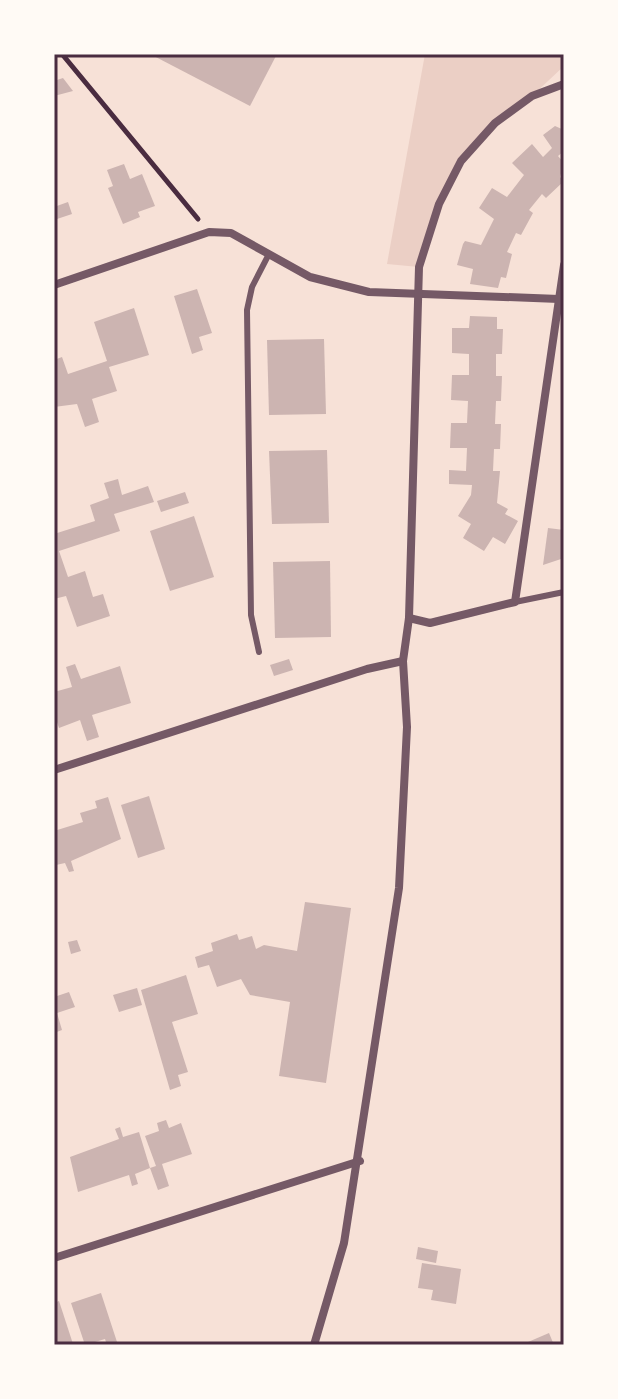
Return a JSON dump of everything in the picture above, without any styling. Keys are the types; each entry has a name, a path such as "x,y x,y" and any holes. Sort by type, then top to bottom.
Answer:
{"street":[{"path":"314,1345 344,1243 360,1161 399,888 407,727 403,661 409,618 419,267 439,204 461,161 495,123 532,96 564,84"},
{"path":"54,285 209,232 231,233 310,277 369,292 416,291 559,299"},
{"path":"409,618 430,623 515,602 564,265"},
{"path":"54,770 367,669 403,661"},
{"path":"54,1258 360,1161"}],"lane":[{"path":"259,652 251,615 247,310 252,287 269,254"},
{"path":"515,602 564,592"}],"path":[{"path":"62,54 209,232"}],"shaded area":[{"path":"425,54 564,54 564,66 532,96 495,123 461,161 439,204 419,267 387,264"}],"building":[{"path":"150,54 277,54 250,106"},
{"path":"63,78 73,91 54,96 54,81"},
{"path":"555,126 564,130 564,151 558,156 564,163 560,177 564,181 546,198 542,194 529,210 533,213 521,235 516,233 507,252 512,254 506,278 501,277 498,288 470,284 473,269 457,265 463,244 465,241 481,245 494,219 479,208 492,188 507,197 524,175 512,163 532,144 543,157 552,148 543,135"},
{"path":"124,164 130,179 142,174 155,206 138,212 140,217 123,224 108,188 113,186 107,170"},
{"path":"68,202 72,214 54,220 54,207"},
{"path":"197,289 212,333 199,337 203,350 192,354 174,296"},
{"path":"134,308 149,355 109,367 117,391 92,399 99,422 85,427 77,404 54,407 54,360 62,357 68,374 107,361 94,322"},
{"path":"470,316 497,317 497,329 503,329 502,354 496,354 496,376 502,376 501,401 496,401 495,424 501,424 500,449 494,449 493,471 500,471 497,503 508,509 505,514 518,521 505,544 493,537 484,551 463,538 471,524 458,516 471,495 472,485 449,484 449,470 466,471 467,448 450,448 451,423 467,423 468,401 451,400 452,375 469,375 469,354 452,353 452,328 469,328"},
{"path":"324,339 326,414 269,415 267,340"},
{"path":"327,450 329,523 272,524 269,451"},
{"path":"118,479 122,495 148,486 154,502 114,514 120,531 59,551 68,577 85,571 93,597 103,594 110,616 77,627 66,596 54,599 54,534 95,521 90,505 109,498 104,483"},
{"path":"185,492 189,503 161,512 157,501"},
{"path":"194,516 214,577 170,591 150,531"},
{"path":"548,528 564,530 564,558 543,565"},
{"path":"330,561 331,637 275,638 273,562"},
{"path":"289,659 293,670 274,676 270,665"},
{"path":"75,664 81,679 120,666 131,703 92,715 99,737 87,741 80,720 59,728 54,713 54,692 72,687 66,667"},
{"path":"149,796 165,849 138,858 121,805"},
{"path":"108,797 121,839 71,861 74,871 69,872 65,863 56,865 54,831 83,822 80,813 97,808 95,801"},
{"path":"305,902 351,908 326,1083 279,1076 290,1002 250,995 241,979 217,987 209,965 198,968 195,957 213,951 211,943 237,934 239,940 252,936 256,949 264,945 297,951"},
{"path":"77,940 81,951 71,954 68,942"},
{"path":"186,975 198,1014 172,1022 188,1072 178,1075 181,1086 170,1090 141,990"},
{"path":"137,988 142,1005 119,1012 113,995"},
{"path":"69,992 75,1007 57,1013 62,1030 54,1033 54,997"},
{"path":"166,1120 169,1128 181,1123 192,1154 162,1164 169,1186 158,1190 150,1168 156,1166 145,1136 159,1131 157,1123"},
{"path":"120,1127 123,1137 139,1132 150,1168 135,1174 138,1184 132,1186 129,1175 78,1192 70,1157 119,1139 115,1129"},
{"path":"418,1247 438,1251 436,1263 416,1259"},
{"path":"422,1263 461,1269 456,1304 431,1300 433,1290 418,1288"},
{"path":"101,1293 118,1345 107,1345 105,1339 85,1345 71,1303"},
{"path":"59,1301 73,1344 70,1345 54,1345 54,1303"},
{"path":"549,1333 554,1345 521,1345"}]}
